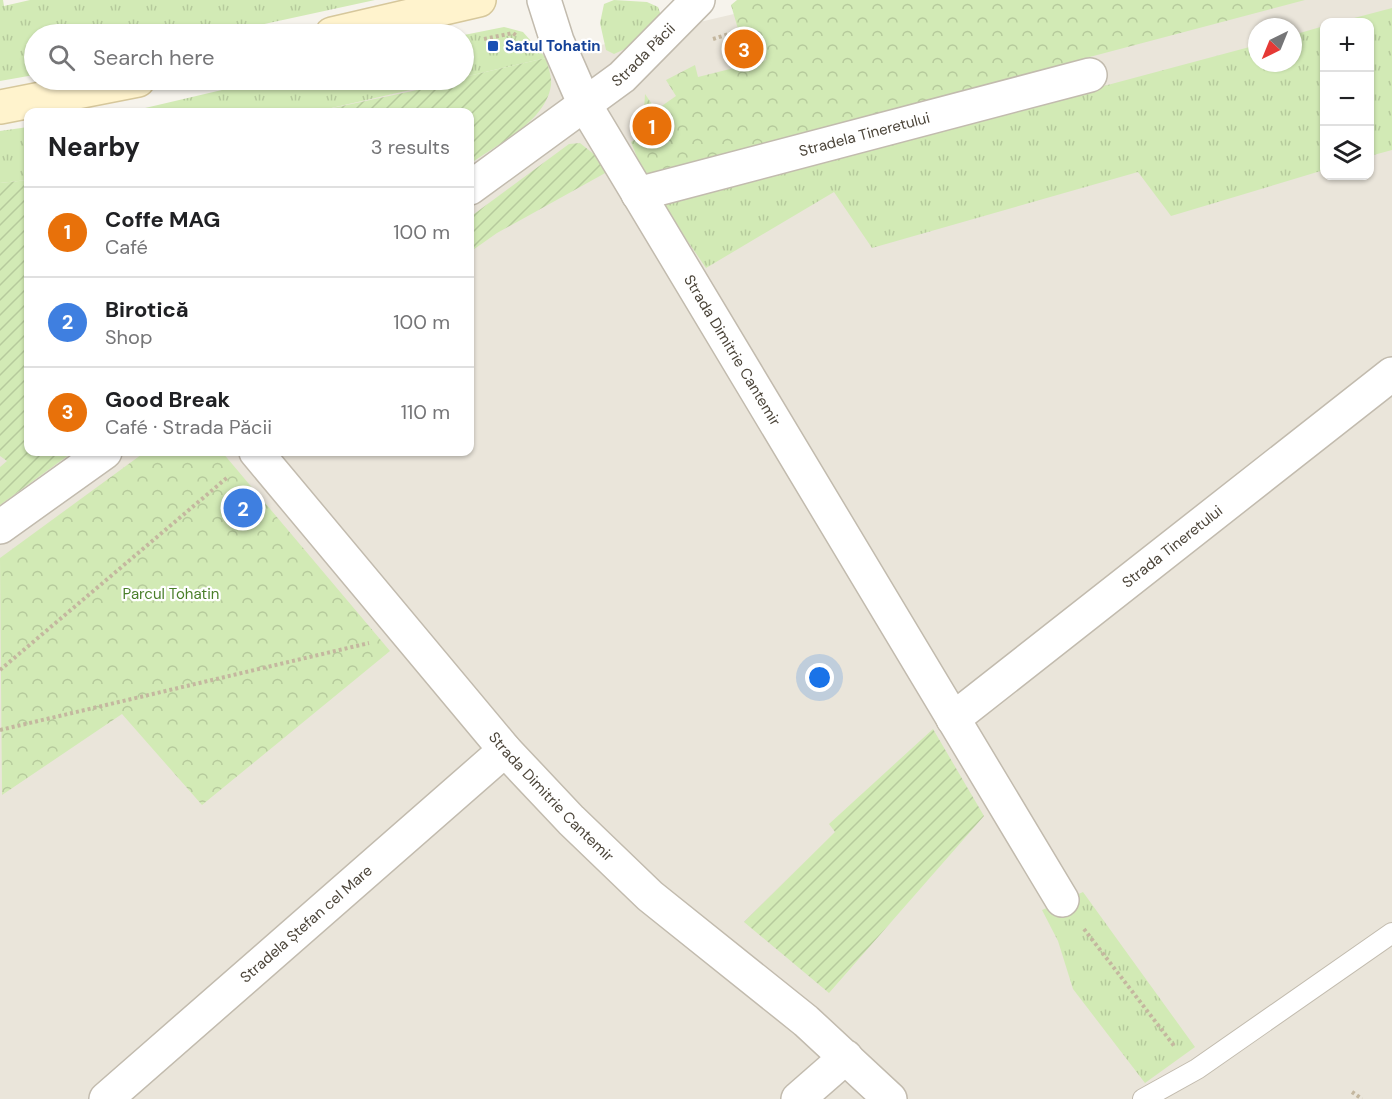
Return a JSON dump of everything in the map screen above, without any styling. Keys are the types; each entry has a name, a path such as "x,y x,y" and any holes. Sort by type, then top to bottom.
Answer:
{"main road":[{"path":"375,24 479,0"},
{"path":"0,107 87,90"}],"street":[{"path":"544,0 557,41 585,105"},
{"name":"Strada Păcii","path":"474,185 622,77 698,0"},
{"name":"Stradela Tineretului","path":"638,194 1090,75"},
{"name":"Strada Dimitrie Cantemir","path":"585,105 1062,900"},
{"name":"Strada Tineretului","path":"953,719 1392,374"},
{"path":"0,527 99,456"},
{"name":"Strada Dimitrie Cantemir","path":"260,456 505,750 571,820 650,896 718,953 806,1021 890,1099"},
{"name":"Stradela Ștefan cel Mare","path":"106,1099 505,750"},
{"path":"798,1099 846,1057"}],"lane":[{"path":"1143,1099 1197,1069 1392,933"}],"path":[{"path":"474,42 513,33 519,38"},
{"path":"0,670 252,456"},
{"path":"0,730 370,643"},
{"path":"1062,900 1171,1043 1197,1069"},
{"path":"1352,1092 1362,1099"}],"shaded area":[{"path":"794,0 1392,0 1392,1099 0,1099 0,183 24,180 24,456 474,456 474,108 331,108 408,90 474,90 474,75"}],"green space":[{"path":"0,0 3,0 4,6 30,0 375,0 265,24 24,24 24,77 0,81"},
{"path":"614,0 647,2 658,7 662,18 640,42 614,54 606,50 600,23 604,4"},
{"path":"737,0 1305,0 644,175 631,142 639,137 658,140 663,116 644,111 645,94 656,110 676,96 666,80 695,65 698,77 766,60 760,35 741,39 731,5"},
{"path":"1392,8 1392,150 1374,155 1374,18 1354,18"},
{"path":"504,27 523,32 546,58 474,75 474,33"},
{"path":"1320,27 1320,171 1171,216 1138,172 872,248 834,192 706,268 662,204 1248,47 1248,72 1302,72 1302,32"},
{"path":"546,58 551,85 540,110 530,121 474,161 474,108 333,108 417,90 474,90 474,75"},
{"path":"222,90 410,90 332,108 145,108"},
{"path":"24,128 24,180 0,183 0,131"},
{"path":"580,143 595,155 607,172 497,233 474,249 474,214 569,144"},
{"path":"24,180 24,456 67,456 0,505 0,467 7,461 0,456 0,183"},
{"name":"Parcul Tohatin","path":"140,456 225,456 390,651 202,805 122,714 2,795 0,558"},
{"path":"933,729 984,816 829,993 744,922 835,832 829,824"},
{"path":"1083,892 1195,1047 1145,1083 1073,989 1058,941 1042,910"}],"place":[{"name":"Satul Tohatin","path":"493,46"},
{"name":"Good Break","path":"744,49"},
{"name":"Coffe MAG","path":"652,126"},
{"name":"Birotică","path":"243,508"}]}
